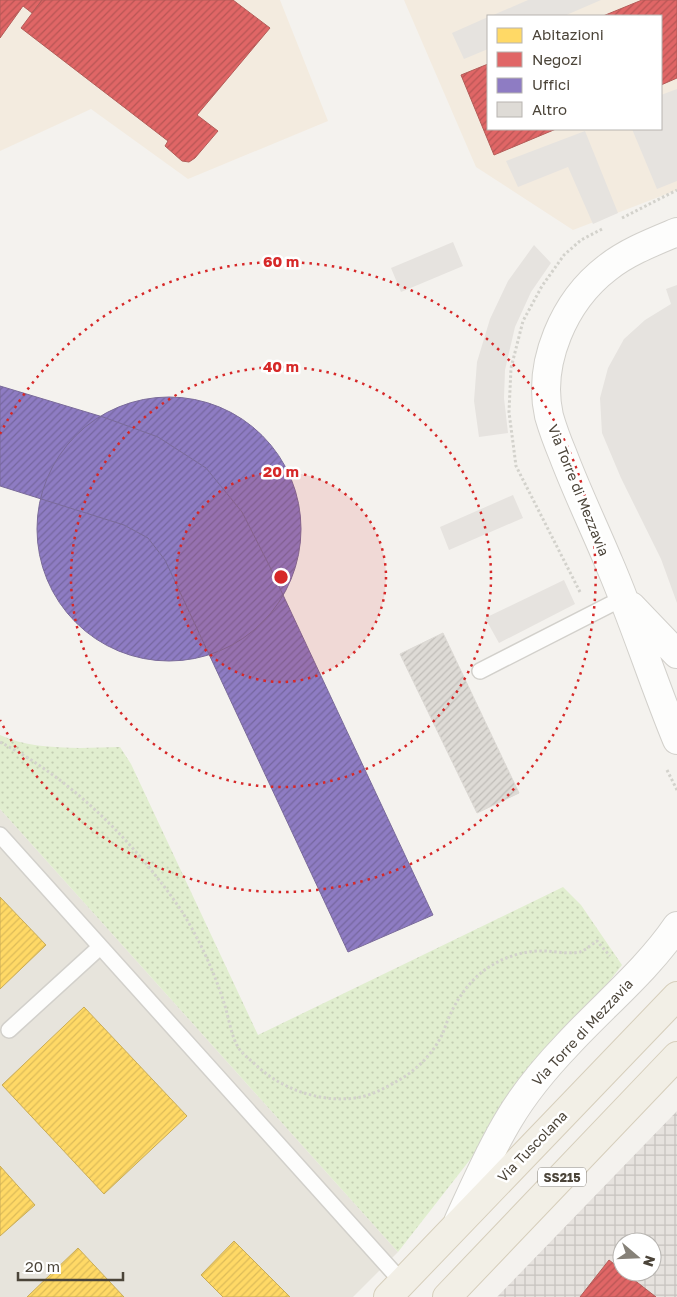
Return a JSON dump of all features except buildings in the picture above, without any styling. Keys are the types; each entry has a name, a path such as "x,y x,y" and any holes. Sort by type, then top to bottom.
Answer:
{"main road":[{"name":"Via Tuscolana","path":"395,1290 677,996"},
{"name":"SS215","path":"448,1297 677,1056"}],"street":[{"name":"Via Torre di Mezzavia","path":"677,232 626,256 592,280 568,313 553,347 547,380 549,415 554,433 623,598 677,740"},
{"name":"Via Torre di Mezzavia","path":"623,598 677,654"},
{"name":"Via Torre di Mezzavia","path":"456,1225 492,1149 524,1096 567,1044 658,953 677,926"}],"lane":[{"path":"480,671 623,598"},
{"path":"0,835 100,947 395,1290"},
{"path":"9,1030 100,947"}],"path":[{"path":"0,742 47,770 75,791 128,842 179,908 207,959 225,1006 238,1048 270,1078 293,1090 339,1099 362,1097 382,1089 409,1073 431,1052 460,996 472,981 487,968 503,959 524,953 544,951 581,952 597,941"}],"shaded area":[{"path":"0,0 280,0 328,121 188,179 91,109 0,151"},
{"path":"404,0 677,0 677,190 573,230 476,167"},
{"path":"528,0 601,0 566,15 493,15"},
{"path":"487,17 487,49 464,59 452,33"},
{"path":"677,89 677,181 657,189 632,130 662,130 662,95"},
{"path":"585,131 618,213 593,224 568,167 518,187 506,161"},
{"path":"453,242 463,266 401,292 391,268"},
{"path":"534,245 551,263 531,292 515,327 505,370 504,398 508,433 479,437 474,401 477,362 490,319 508,281"},
{"path":"677,285 677,603 661,559 621,478 602,433 600,398 608,368 624,339 645,320 671,304 666,289"},
{"path":"513,495 523,518 449,550 440,527"},
{"path":"564,580 575,604 499,643 485,618"},
{"path":"0,809 398,1252 353,1297 0,1297"},
{"path":"677,1111 677,1297 497,1297"}],"green space":[{"path":"0,735 28,744 43,746 75,748 120,747 131,764 258,1035 563,887 581,905 622,965 398,1252 0,809"}]}
